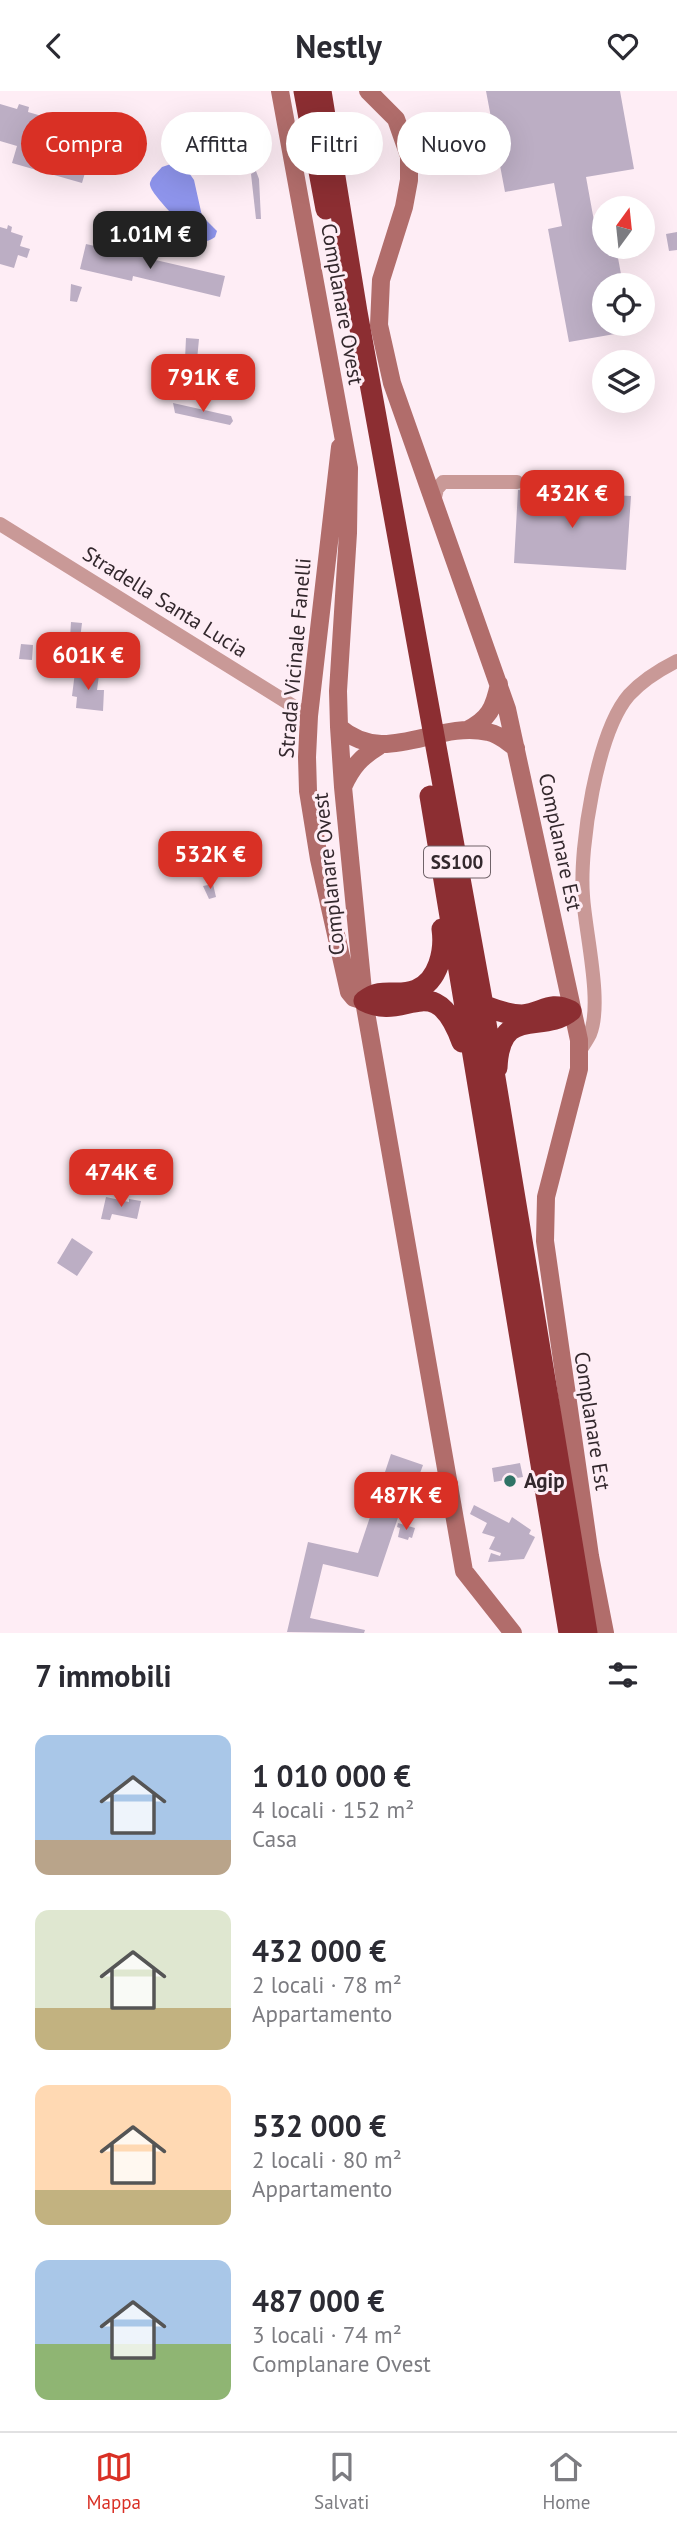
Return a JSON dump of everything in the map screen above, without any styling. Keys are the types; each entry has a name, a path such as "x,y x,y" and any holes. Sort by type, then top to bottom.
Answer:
{"highway":[{"name":"SS100","path":"304,91 426,767 569,1633"},
{"name":"SS100","path":"321,91 357,312 482,1005 587,1633"},
{"name":"SS100","path":"426,767 427,836 443,938 439,964 425,984 415,990 374,993 364,1001 375,1007 385,1007 421,1000 437,1004 447,1011 454,1021 476,1080"},
{"path":"482,1005 501,1012 522,1015 559,1005 571,1011"},
{"name":"SS100","path":"496,1091 498,1049 506,1034 524,1023 562,1018 571,1011"}],"main road":[{"name":"Complanare Ovest","path":"280,91 349,468 338,691 339,727 364,1001 464,1571 513,1633"},
{"name":"Complanare Est","path":"368,91 396,120 409,156 409,180 404,207 381,280 379,325 392,383 499,681 550,897 579,1040 579,1069 545,1197 545,1241 549,1285 590,1556 605,1633"},
{"name":"Strada Vicinale Fanelli","path":"343,433 336,468 309,716 308,791 319,859 349,992 354,998 364,1001"},
{"path":"467,730 489,716 495,705 499,681"},
{"path":"339,727 351,737 379,745"},
{"path":"343,787 351,769 379,745 467,730 488,732 516,748"}],"street":[{"path":"434,501 437,489 443,482 517,482"},
{"name":"Stradella Santa Lucia","path":"0,524 309,716"},
{"path":"579,1052 591,1032 596,1005 582,893 586,838 599,764 611,727 628,696 656,671 677,661"}],"water":[{"path":"161,168 161,175 190,175 202,216 217,231 215,237 205,241 185,227 154,193 150,183"}],"building":[{"path":"486,91 620,91 634,169 586,177 592,210 592,259 618,259 621,273 592,273 592,336 603,336 569,342 548,229 562,226 554,183 505,192 502,175 511,175 511,112 490,112"},
{"path":"0,104 17,109 19,104 29,107 28,112 21,112 21,166 12,163 17,146 0,141"},
{"path":"54,175 84,175 82,183"},
{"path":"251,175 258,175 259,179 261,219 256,219"},
{"path":"8,225 12,227 11,232 23,236 20,246 30,249 27,258 18,255 14,268 0,264 0,227 7,229"},
{"path":"677,232 677,250 669,251 666,234"},
{"path":"86,244 225,276 220,297 133,276 132,281 80,269"},
{"path":"71,284 82,287 77,302 70,301"},
{"path":"186,338 199,339 197,360 185,359"},
{"path":"192,370 217,376 212,400 190,395 189,399 185,398"},
{"path":"173,403 231,416 233,421 230,425 175,413"},
{"path":"518,490 631,496 626,570 514,563"},
{"path":"71,622 82,623 80,639 70,638"},
{"path":"21,644 33,645 32,660 19,659"},
{"path":"75,672 99,675 97,690 104,690 103,711 76,708 77,697 72,696"},
{"path":"213,884 216,897 209,899 203,886"},
{"path":"106,1197 129,1202 129,1199 141,1201 137,1219 112,1214 110,1220 101,1219"},
{"path":"72,1238 93,1252 77,1276 57,1263"},
{"path":"391,1454 423,1465 419,1476 413,1473 378,1577 323,1564 310,1618 365,1630 364,1633 287,1632 308,1542 358,1553"},
{"path":"520,1463 523,1477 494,1482 492,1468"},
{"path":"474,1505 509,1523 512,1517 531,1530 529,1534 535,1537 524,1559 488,1562 491,1553 500,1556 501,1553 489,1549 495,1537 482,1533 487,1523 470,1514"},
{"path":"398,1523 415,1528 412,1538 409,1537 408,1540 398,1537"}],"place":[{"name":"Agip","path":"510,1481"}]}
